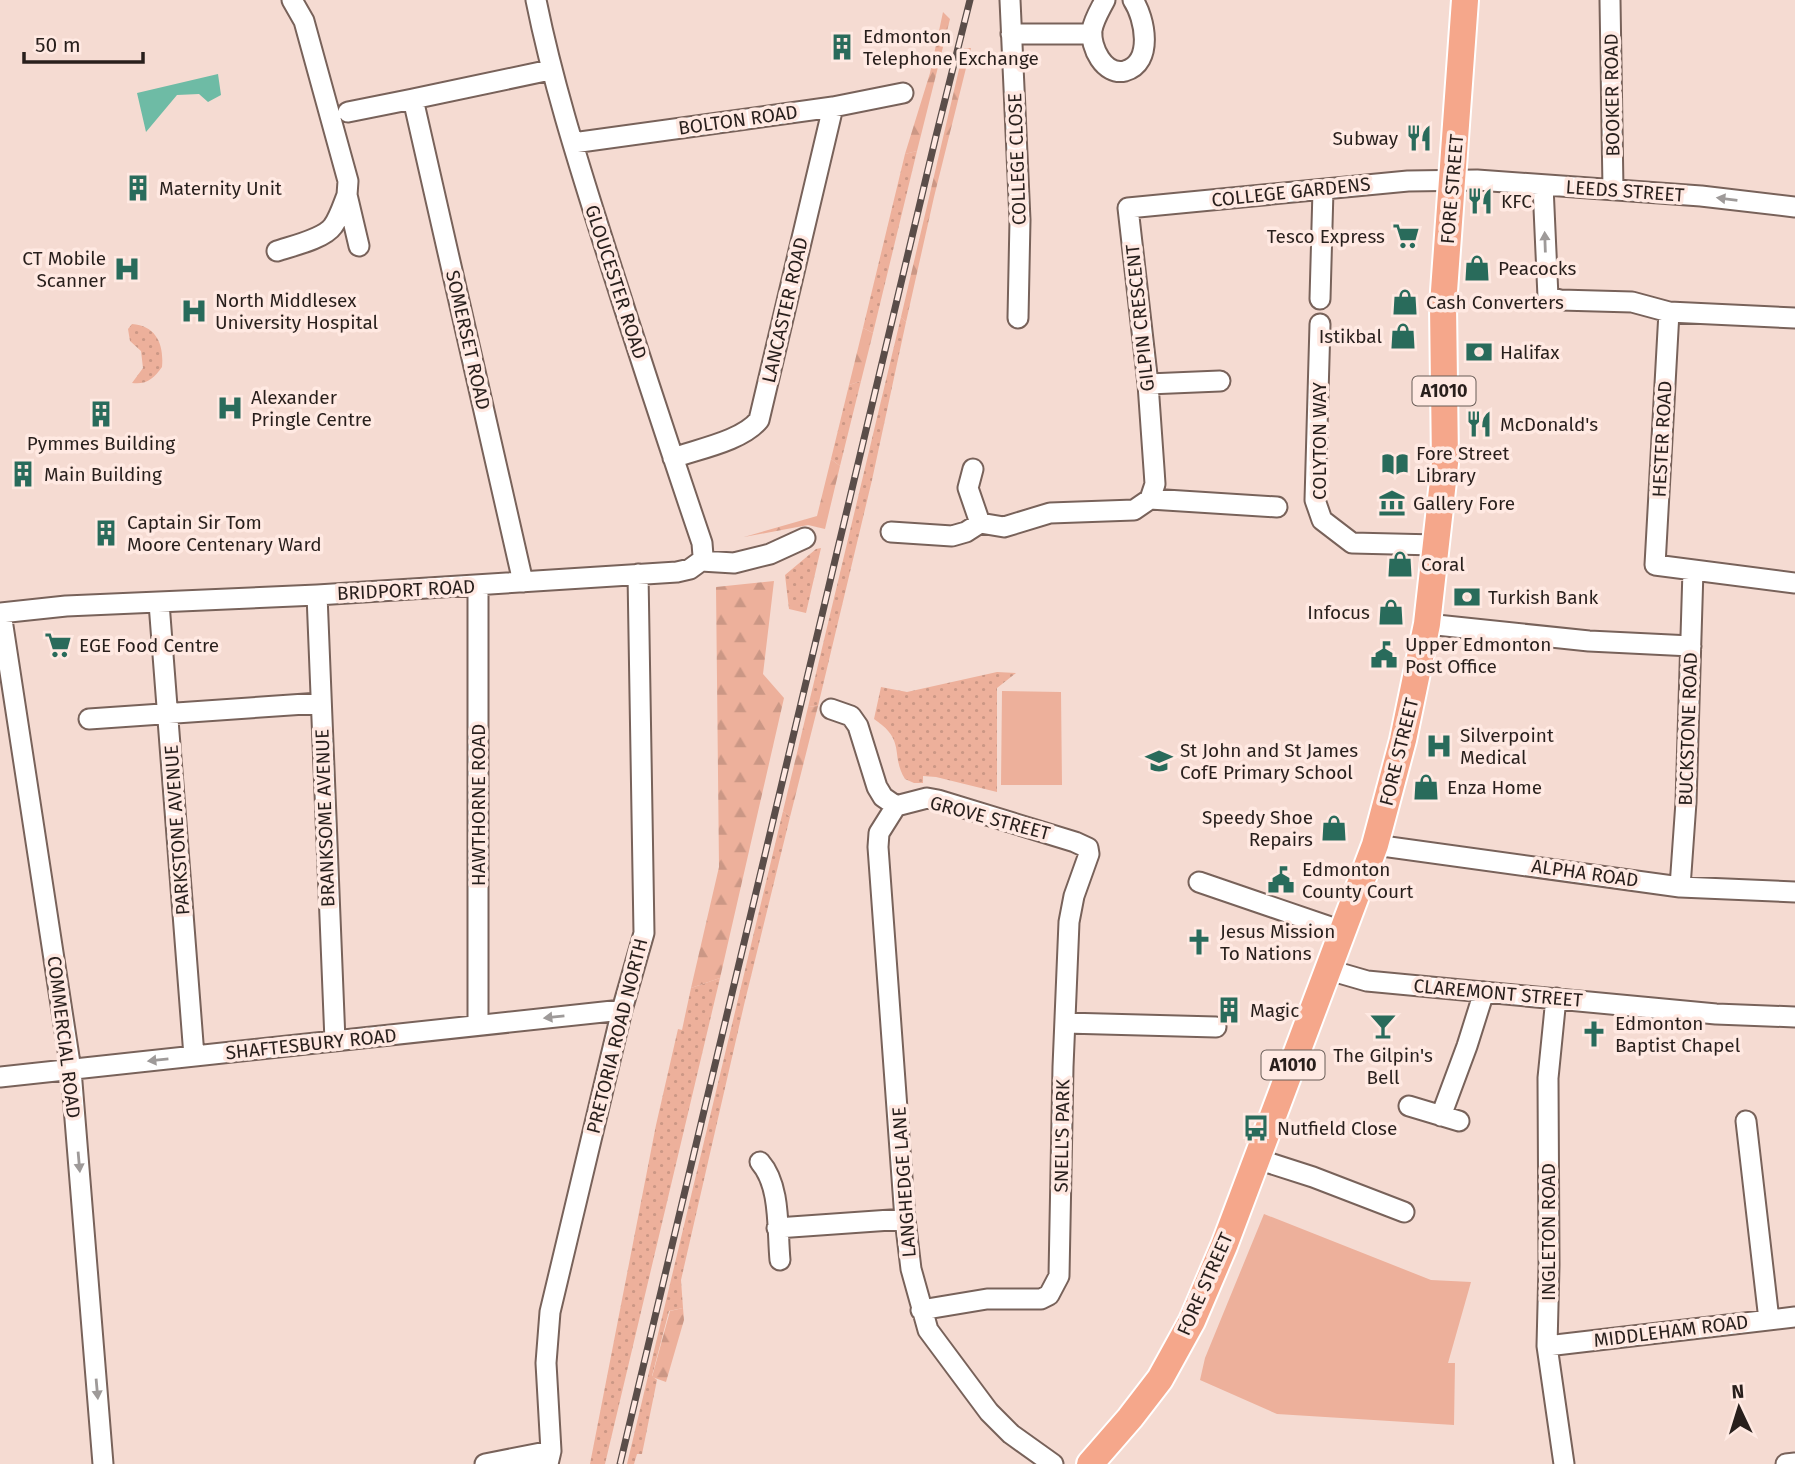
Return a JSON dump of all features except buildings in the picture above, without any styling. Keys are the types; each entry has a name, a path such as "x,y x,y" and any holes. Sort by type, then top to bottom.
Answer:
{"main road":[{"name":"FORE STREET","path":"1090,1464 1160,1379 1192,1321 1224,1246 1375,845 1404,740 1427,624 1445,463 1443,305 1465,0"}],"street":[{"path":"292,0 304,21 348,181 347,195 359,246"},
{"name":"GLOUCESTER ROAD","path":"536,0 550,70 702,542 701,561"},
{"name":"COLLEGE CLOSE","path":"1010,0 1020,220 1018,318"},
{"path":"1105,0 1095,18 1092,34 1098,55 1107,67 1121,72 1132,68 1141,54 1145,39 1142,17 1133,0"},
{"name":"BOOKER ROAD","path":"1610,0 1613,189"},
{"path":"1011,34 1092,34"},
{"path":"348,112 550,70"},
{"name":"BOLTON ROAD","path":"573,143 833,107 902,93"},
{"name":"SOMERSET ROAD","path":"413,99 523,582"},
{"name":"LANCASTER ROAD","path":"673,457 751,430 759,420 833,107"},
{"name":"LEEDS STREET","path":"1454,179 1701,196 1795,207"},
{"name":"COLLEGE GARDENS","path":"1128,208 1454,179"},
{"path":"1543,186 1548,297 1560,300 1632,302 1669,312 1795,318"},
{"path":"1320,299 1323,190"},
{"path":"277,251 305,242 333,228 347,195"},
{"name":"GILPIN CRESCENT","path":"1128,208 1148,384 1154,484 1150,499"},
{"name":"HESTER ROAD","path":"1669,312 1656,565 1693,570"},
{"name":"COLYTON WAY","path":"1320,324 1315,500 1322,520 1344,538 1436,545"},
{"path":"1148,384 1220,381"},
{"path":"973,469 968,488 981,523"},
{"path":"891,532 952,536 981,523 1003,527 1051,513 1134,510 1150,499 1277,507"},
{"name":"BRIDPORT ROAD","path":"0,613 66,606 317,595 677,572 690,569 701,561 734,562 755,558 805,538"},
{"path":"1693,570 1795,583"},
{"name":"BUCKSTONE ROAD","path":"1680,887 1693,570"},
{"name":"PRETORIA ROAD NORTH","path":"550,1457 546,1363 550,1311 622,1010 644,933 638,575"},
{"name":"HAWTHORNE ROAD","path":"478,585 478,1026"},
{"name":"BRANKSOME AVENUE","path":"317,595 335,1041"},
{"name":"PARKSTONE AVENUE","path":"159,603 194,1056"},
{"name":"COMMERCIAL ROAD","path":"0,613 71,1070 103,1464"},
{"path":"1427,624 1589,641 1691,646"},
{"path":"89,719 320,703"},
{"path":"831,709 850,716 858,726 877,788 883,797 896,806"},
{"name":"GROVE STREET","path":"896,806 927,798 938,800 1039,830 1088,848"},
{"name":"LANGHEDGE LANE","path":"896,806 879,833 878,847 911,1269 928,1330 989,1412 1011,1434 1053,1464"},
{"name":"ALPHA ROAD","path":"1375,845 1680,887 1795,892"},
{"name":"SNELL'S PARK","path":"921,1310 987,1300 1041,1299 1049,1295 1059,1276 1069,922 1074,896 1089,854 1088,848"},
{"path":"1199,882 1342,931"},
{"name":"CLAREMONT STREET","path":"1329,971 1367,981 1716,1014 1795,1017"},
{"path":"1409,1106 1450,1119 1484,992"},
{"name":"INGLETON ROAD","path":"1556,998 1548,1079 1547,1346 1564,1464"},
{"name":"SHAFTESBURY ROAD","path":"0,1077 622,1010"},
{"path":"1065,1023 1216,1027"},
{"path":"1746,1121 1769,1320"},
{"path":"1257,1159 1404,1212"},
{"path":"760,1162 769,1173 780,1260"},
{"path":"777,1228 905,1219"},
{"name":"MIDDLEHAM ROAD","path":"1547,1346 1795,1317"},
{"path":"485,1464 550,1457"},
{"path":"1786,1464 1795,1463"}],"green space":[{"path":"943,12 950,19 917,151 905,154 930,73"},
{"path":"964,48 971,48 906,322 901,317"},
{"path":"917,151 873,333 863,328 905,154"},
{"path":"901,317 906,322 872,480 818,706 808,707"},
{"path":"132,324 148,328 157,338 162,351 162,367 153,377 142,383 132,383 143,368 141,351 130,341 128,329"},
{"path":"863,328 873,333 861,381 849,385"},
{"path":"861,381 840,466 831,459 849,385"},
{"path":"831,459 840,466 825,529 808,525 744,537 817,516"},
{"path":"821,548 806,613 789,609 785,575 816,549"},
{"path":"774,581 763,674 784,698 720,978 691,988 719,867 716,587"},
{"path":"997,672 1016,673 997,688 997,792 936,777 923,776 923,783 905,779 891,734 874,719 881,687 907,692"},
{"path":"1002,691 1061,692 1062,785 1001,785"},
{"path":"818,706 790,817 783,811 808,707"},
{"path":"783,811 790,817 681,1280 683,1308 669,1311 652,1376 657,1380 642,1454 637,1454 634,1464 627,1464"},
{"path":"720,978 605,1464 590,1464 656,1125 678,1029 682,1030 691,988"},
{"path":"1264,1214 1431,1280 1471,1282 1448,1363 1455,1363 1454,1425 1277,1414 1200,1380 1205,1358"},
{"path":"683,1308 684,1320 666,1382 652,1377 670,1311"}],"water":[{"path":"218,74 221,95 208,102 199,94 177,95 146,132 137,93"}],"railway":[{"path":"620,1464 970,0"}],"place":[{"name":"Edmonton Telephone Exchange","path":"842,47"},
{"name":"Subway","path":"1419,138"},
{"name":"Maternity Unit","path":"138,188"},
{"name":"KFC","path":"1480,201"},
{"name":"Tesco Express","path":"1406,236"},
{"name":"Peacocks","path":"1477,268"},
{"name":"CT Mobile Scanner","path":"127,269"},
{"name":"Cash Converters","path":"1405,302"},
{"name":"North Middlesex University Hospital","path":"194,311"},
{"name":"Istikbal","path":"1403,336"},
{"name":"Halifax","path":"1479,352"},
{"name":"Alexander Pringle Centre","path":"230,408"},
{"name":"Pymmes Building","path":"101,414"},
{"name":"McDonald's","path":"1479,424"},
{"name":"Fore Street Library","path":"1395,464"},
{"name":"Main Building","path":"23,474"},
{"name":"Gallery Fore","path":"1392,503"},
{"name":"Captain Sir Tom Moore Centenary Ward","path":"106,533"},
{"name":"Coral","path":"1400,564"},
{"name":"Turkish Bank","path":"1467,597"},
{"name":"Infocus","path":"1391,612"},
{"name":"EGE Food Centre","path":"58,645"},
{"name":"Upper Edmonton Post Office","path":"1384,655"},
{"name":"Silverpoint Medical","path":"1439,746"},
{"name":"St John and St James CofE Primary School","path":"1159,761"},
{"name":"Enza Home","path":"1426,787"},
{"name":"Speedy Shoe Repairs","path":"1334,828"},
{"name":"Edmonton County Court","path":"1281,880"},
{"name":"Jesus Mission To Nations","path":"1199,942"},
{"name":"Magic","path":"1229,1010"},
{"name":"The Gilpin's Bell","path":"1383,1026"},
{"name":"Edmonton Baptist Chapel","path":"1594,1034"},
{"name":"Nutfield Close","path":"1256,1128"}]}
